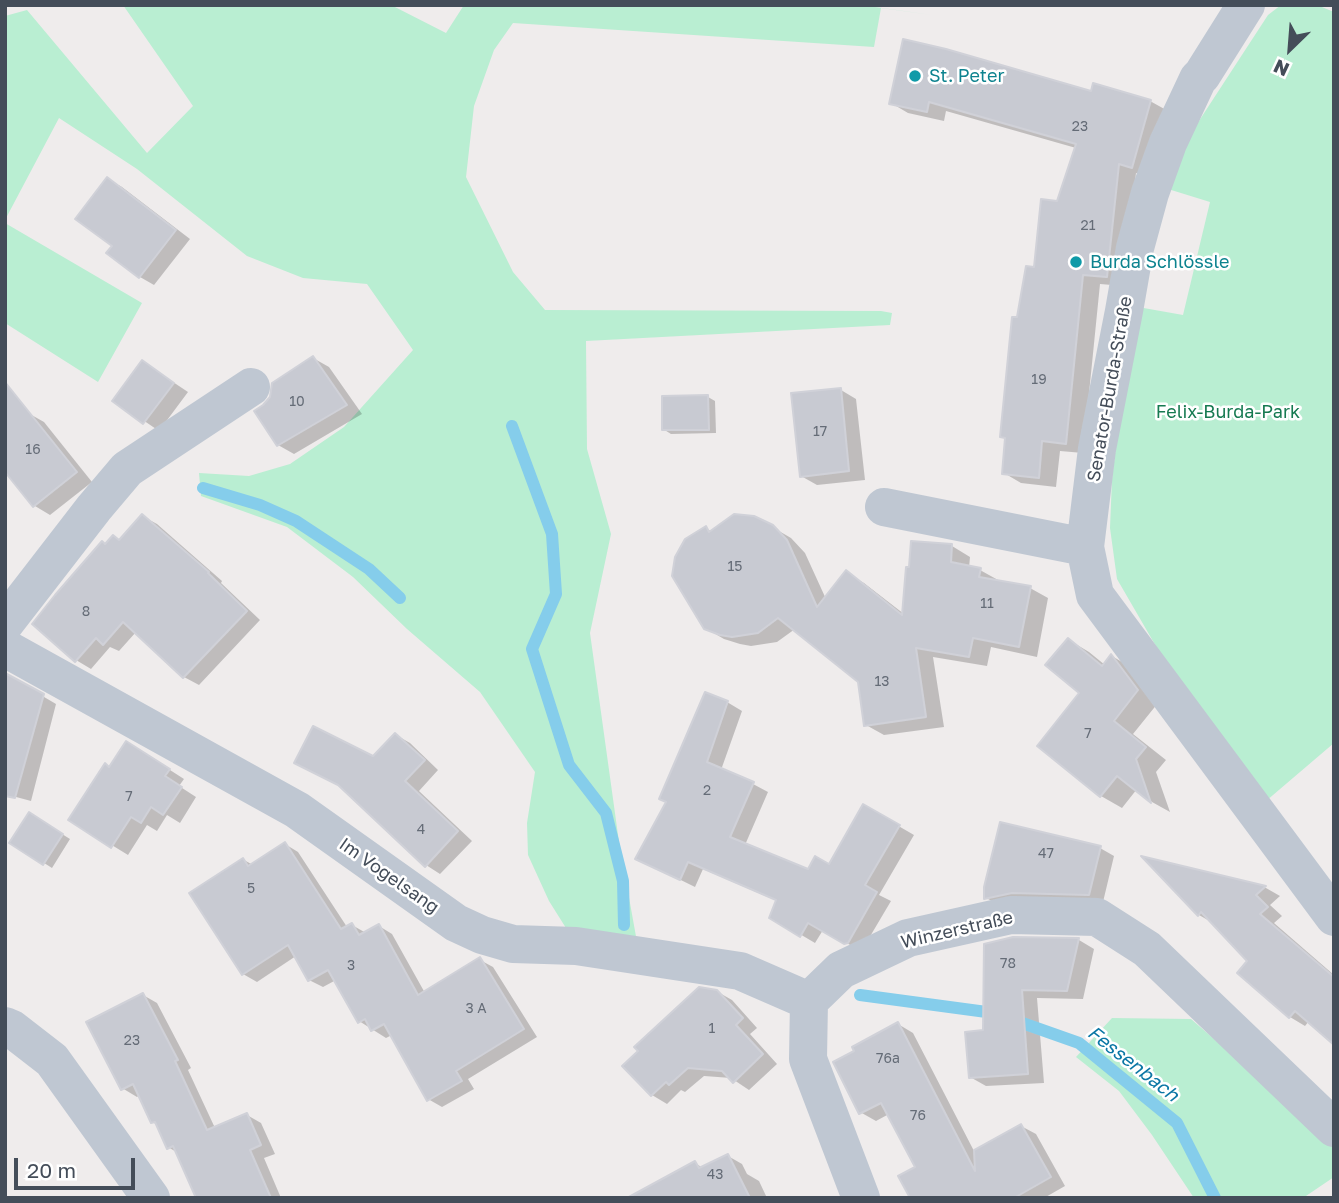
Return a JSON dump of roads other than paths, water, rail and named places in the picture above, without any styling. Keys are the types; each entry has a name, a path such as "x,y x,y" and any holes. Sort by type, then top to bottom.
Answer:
{"street":[{"name":"Senator-Burda-Straße","path":"1246,5 1198,79 1168,143 1150,193 1135,247 1097,449 1085,547 1095,595 1334,917"},
{"path":"5,623 127,469 251,387"},
{"path":"884,507 1085,547"},
{"name":"Im Vogelsang","path":"5,648 297,810 456,923 482,935 513,944 576,946 740,971 808,1001"},
{"name":"Winzerstraße","path":"808,1001 841,970 908,938 1011,915 1097,917 1147,949 1334,1129"},
{"path":"808,1001 808,1059 861,1198"},
{"path":"5,1026 52,1060 151,1198"}],"waterway":[{"name":"Fessenbach","path":"512,426 552,534 556,594 532,649 569,765 606,813 623,881 624,925"},
{"path":"203,488 260,505 296,521 369,569 400,598"},
{"name":"Fessenbach","path":"860,995 994,1013 1079,1043 1177,1123 1215,1198"}],"place":[{"name":"St. Peter","path":"915,76"},
{"name":"Burda Schlössle","path":"1076,262"}],"park label":[{"name":"Felix-Burda-Park","path":"1228,412"}]}
